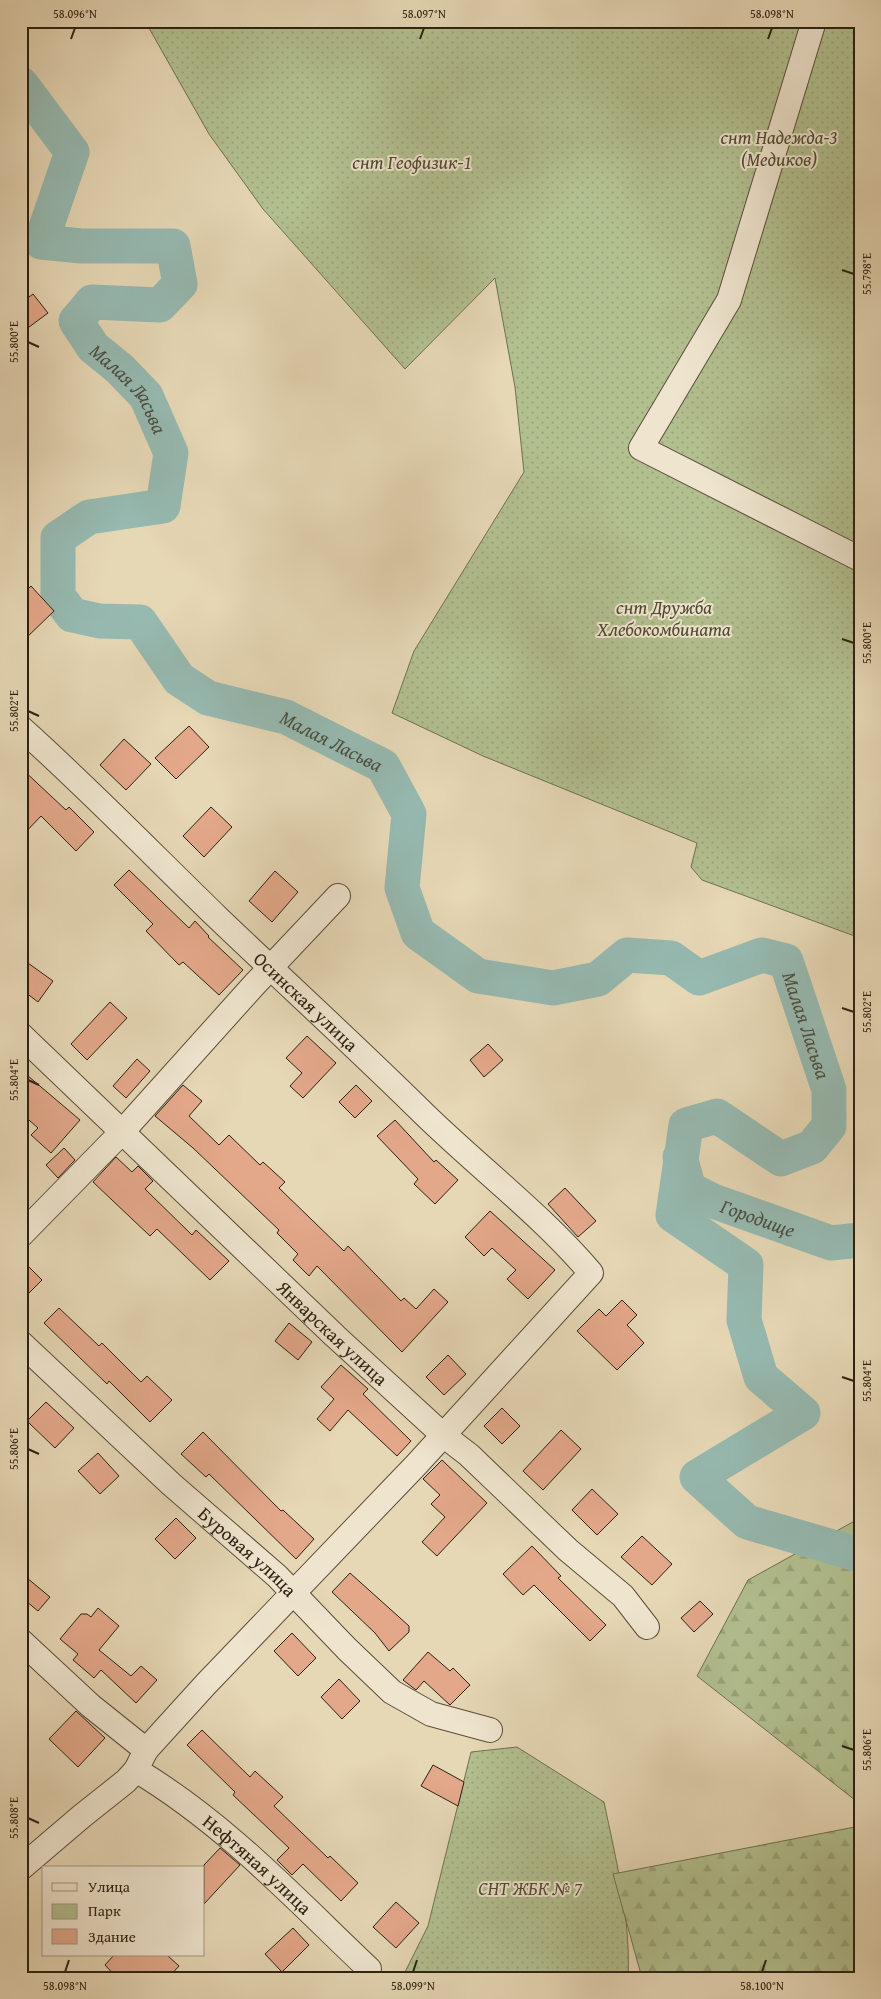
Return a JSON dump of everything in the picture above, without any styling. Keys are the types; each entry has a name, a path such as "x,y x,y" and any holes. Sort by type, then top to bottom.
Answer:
{"street":[{"path":"814,21 729,300 641,448 860,559"},
{"name":"Осинская улица","path":"21,728 68,770 270,968 335,1026 450,1139 556,1236 591,1273 443,1435"},
{"path":"21,1235 122,1132 270,968 338,896"},
{"name":"Январская улица","path":"21,1035 335,1336 443,1435 488,1472 568,1550 623,1596 647,1627"},
{"name":"Буровая улица","path":"21,1343 77,1393 158,1472 276,1576 392,1692 431,1714 490,1730"},
{"path":"21,1868 126,1781 141,1760 293,1594 443,1435"},
{"name":"Нефтяная улица","path":"21,1641 91,1706 141,1760 180,1798 242,1847 369,1969"}],"green space":[{"path":"145,21 860,21 860,938 702,880 691,867 697,843 483,756 392,713 414,651 524,472 515,387 495,278 405,369 263,209 209,134"},
{"path":"860,1518 860,1804 697,1676 748,1580"},
{"name":"СНТ ЖБК № 7","path":"517,1747 604,1802 625,1912 628,1978 402,1978 428,1926 471,1752"},
{"path":"860,1826 860,1978 642,1978 613,1874"}],"building":[{"path":"33,294 48,313 21,333 21,303"},
{"path":"31,586 54,611 21,643 21,596"},
{"path":"189,726 209,747 176,779 155,758"},
{"path":"124,739 151,764 126,790 100,765"},
{"path":"21,768 66,810 69,807 94,832 76,851 41,816 21,837"},
{"path":"211,807 232,827 204,857 183,836"},
{"path":"129,870 189,928 195,921 208,937 243,970 219,995 183,962 179,965 146,931 153,924 114,885"},
{"path":"275,871 298,892 272,922 249,901"},
{"path":"21,958 53,981 38,1002 21,989"},
{"path":"110,1002 127,1018 87,1060 71,1044"},
{"path":"307,1036 336,1063 303,1098 290,1086 302,1073 286,1058"},
{"path":"488,1044 503,1060 484,1077 470,1060"},
{"path":"137,1059 150,1071 126,1098 113,1086"},
{"path":"21,1070 80,1120 51,1153 31,1135 38,1128 21,1113"},
{"path":"183,1085 202,1101 189,1116 219,1145 229,1135 260,1165 263,1162 285,1182 279,1188 344,1251 348,1246 401,1301 404,1298 416,1309 434,1289 448,1302 402,1352 317,1266 309,1276 293,1260 298,1254 277,1233 279,1230 193,1148 155,1116"},
{"path":"356,1085 372,1101 355,1118 339,1102"},
{"path":"395,1120 434,1162 436,1160 458,1180 435,1204 414,1184 418,1179 377,1136"},
{"path":"64,1148 75,1160 58,1178 46,1165"},
{"path":"116,1157 132,1172 138,1166 153,1181 145,1189 192,1235 196,1230 229,1261 210,1280 157,1229 150,1236 93,1182"},
{"path":"565,1188 596,1221 578,1237 548,1204"},
{"path":"490,1211 555,1270 528,1299 507,1279 516,1270 492,1248 484,1256 465,1237"},
{"path":"21,1259 42,1280 21,1301"},
{"path":"622,1300 637,1315 627,1325 644,1343 617,1370 577,1331 599,1309 606,1316"},
{"path":"59,1308 99,1346 102,1343 141,1382 147,1376 172,1400 150,1422 109,1381 107,1384 44,1323"},
{"path":"289,1323 312,1342 298,1360 275,1341"},
{"path":"448,1355 466,1374 444,1395 426,1377"},
{"path":"341,1365 368,1389 363,1394 411,1441 397,1456 348,1410 330,1431 317,1419 334,1399 321,1387"},
{"path":"46,1402 74,1428 55,1448 27,1421"},
{"path":"502,1408 520,1426 502,1444 484,1426"},
{"path":"561,1430 581,1449 543,1490 523,1471"},
{"path":"203,1432 281,1511 283,1510 314,1539 296,1559 209,1474 206,1477 181,1454"},
{"path":"98,1453 119,1476 100,1494 78,1471"},
{"path":"442,1460 487,1503 437,1556 422,1542 445,1517 431,1504 440,1495 423,1479"},
{"path":"592,1489 618,1514 597,1535 572,1510"},
{"path":"176,1518 196,1538 175,1559 155,1539"},
{"path":"642,1536 672,1564 652,1585 621,1557"},
{"path":"532,1546 561,1576 558,1578 606,1625 590,1641 534,1585 523,1595 503,1574"},
{"path":"21,1573 50,1597 38,1611 21,1597"},
{"path":"350,1573 409,1626 409,1632 389,1651 375,1633 332,1592"},
{"path":"700,1601 713,1614 694,1632 681,1618"},
{"path":"98,1608 119,1626 99,1650 131,1676 141,1666 157,1680 136,1703 101,1670 94,1678 73,1660 78,1654 60,1639 81,1614 87,1614 91,1617"},
{"path":"292,1633 316,1658 298,1676 274,1651"},
{"path":"428,1652 450,1671 453,1668 470,1685 450,1705 424,1681 416,1690 403,1680"},
{"path":"339,1679 360,1701 342,1719 321,1697"},
{"path":"76,1711 105,1738 78,1767 49,1739"},
{"path":"202,1730 250,1777 255,1771 283,1797 274,1806 328,1858 330,1856 358,1883 341,1901 303,1864 292,1875 277,1860 289,1848 233,1795 235,1792 187,1745"},
{"path":"433,1765 464,1782 458,1806 421,1786"},
{"path":"220,1848 240,1865 205,1903 205,1866"},
{"path":"396,1902 419,1923 396,1948 373,1927"},
{"path":"293,1928 309,1945 282,1972 265,1954"},
{"path":"113,1956 168,1956 179,1966 168,1978 117,1978 105,1965"}],"waterway":[{"name":"Малая Ласьва","path":"21,84 72,152 41,242 81,246 173,246 180,284 160,305 92,302 76,321 93,347 120,369 146,396 171,453 163,506 89,517 58,538 58,596 72,615 100,621 140,622 179,679 208,698 286,717 383,766 409,814 402,888 418,933 478,976 553,988 598,979 627,955 671,958 699,978 762,955 786,961 829,1090 829,1126 812,1147 781,1159 717,1116 686,1125 673,1215 746,1265 744,1320 761,1377 803,1413 697,1477 747,1522 860,1555"},
{"name":"Городище","path":"680,1157 689,1189 713,1201 831,1243 860,1240"}],"park label":[{"name":"снт Надежда-3 (Медиков)","path":"779,148"},
{"name":"снт Геофизик-1","path":"412,162"},
{"name":"снт Дружба Хлебокомбината","path":"664,618"}]}
